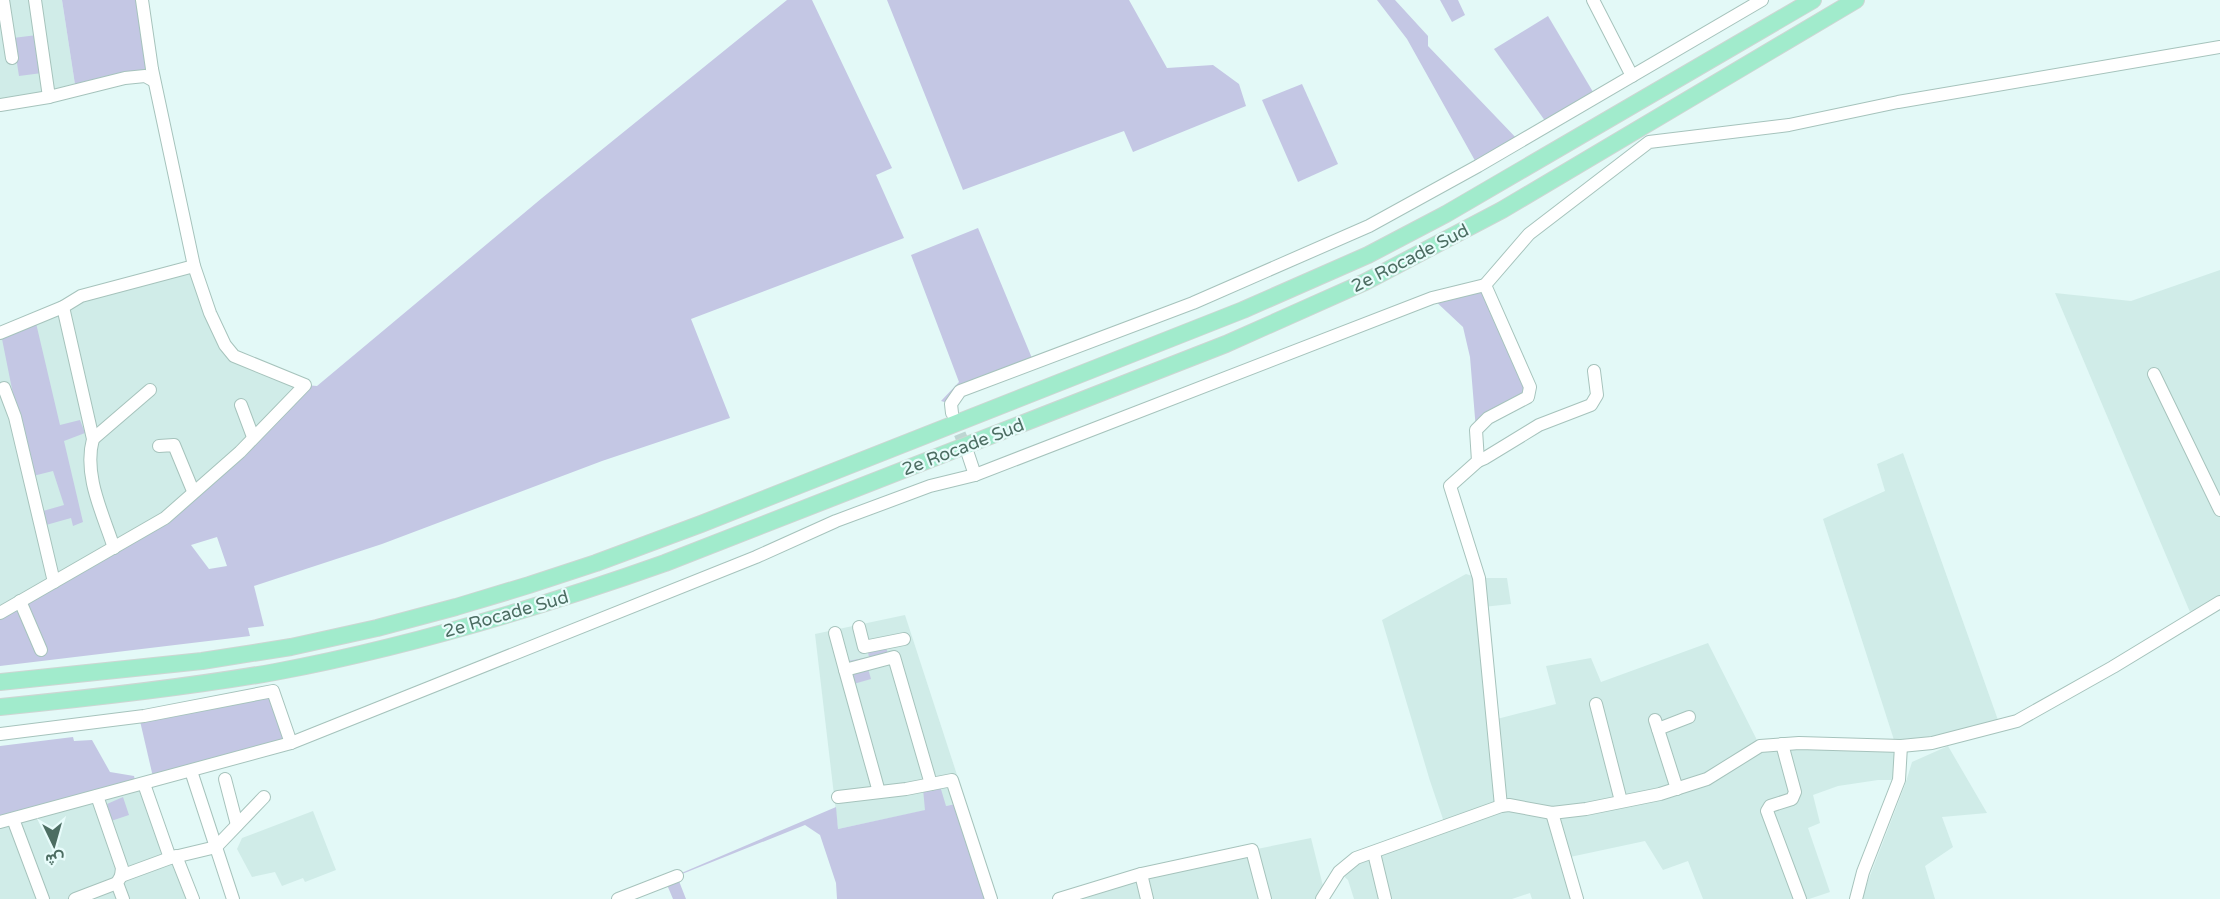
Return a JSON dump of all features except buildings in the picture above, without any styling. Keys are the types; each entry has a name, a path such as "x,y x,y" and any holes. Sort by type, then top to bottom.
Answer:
{"highway":[{"name":"2e Rocade Sud","path":"0,682 202,661 291,647 456,607 596,563 691,528 1244,310 1368,255 1446,214 1813,0"},
{"name":"2e Rocade Sud","path":"0,707 217,682 334,659 487,620 607,584 1226,344 1365,282 1502,210 1856,0"}],"street":[{"path":"3,0 12,58"},
{"path":"35,0 50,97"},
{"path":"0,613 165,518 240,452 305,385 234,356 225,345 210,313 194,266 150,75 142,0"},
{"path":"1593,0 1632,76"},
{"path":"952,413 951,404 960,391 1193,303 1369,226 1478,166 1762,0"},
{"path":"0,822 291,743 756,557 836,521 930,486 975,475 1432,298 1485,285 1529,234 1649,142 1789,125 1898,102 2220,47"},
{"path":"0,105 50,97 125,78 150,75"},
{"path":"0,333 63,307 81,296 194,266"},
{"path":"1478,460 1476,430 1488,418 1528,397 1530,387 1485,285"},
{"path":"63,307 93,439 89,455 91,472 114,548"},
{"path":"1500,806 1479,578 1450,486 1478,460 1539,425 1591,405 1597,395 1594,371"},
{"path":"2154,374 2220,510"},
{"path":"4,388 15,417 54,582"},
{"path":"93,439 150,390"},
{"path":"241,405 253,437"},
{"path":"159,446 174,445 193,491"},
{"path":"968,454 975,475"},
{"path":"20,601 41,650"},
{"path":"1322,899 1339,872 1356,858 1500,806 1509,805 1552,813 1586,809 1660,794 1707,779 1760,746 1782,744 1901,746 1932,742 2017,721 2113,667 2220,602"},
{"path":"859,627 864,647 904,639"},
{"path":"836,633 879,792"},
{"path":"885,643 889,658"},
{"path":"845,670 894,657 931,784"},
{"path":"0,734 144,716 273,690 291,743"},
{"path":"1596,704 1621,801"},
{"path":"1677,789 1656,725 1689,717"},
{"path":"1782,744 1795,792 1792,799 1770,806 1767,811 1800,899"},
{"path":"1856,899 1863,872 1899,780 1901,746"},
{"path":"191,771 233,899"},
{"path":"225,779 237,825"},
{"path":"838,797 952,780 991,899"},
{"path":"144,784 173,857 194,899"},
{"path":"97,796 122,868 119,879 123,899"},
{"path":"75,899 173,857 216,847 264,797"},
{"path":"1552,813 1577,899"},
{"path":"13,819 43,899"},
{"path":"1066,898 1141,874 1252,850 1265,899"},
{"path":"1374,853 1385,899"},
{"path":"1141,874 1147,899"},
{"path":"618,899 677,876"}],"shaded area":[{"path":"0,0 62,0 76,91 0,105"},
{"path":"62,0 141,0 152,69 145,76 76,91"},
{"path":"787,0 812,0 892,168 876,175 904,238 691,319 730,418 602,461 382,544 254,586 264,626 248,628 250,636 0,666 0,613 165,518 305,385 317,386 542,198","holes":["217,537 227,566 209,569 191,545"]},
{"path":"887,0 1129,0 1167,68 1213,65 1239,84 1246,106 1133,152 1124,131 963,190"},
{"path":"1377,0 1395,0 1428,36 1428,46 1520,142 1478,166 1407,39"},
{"path":"1440,0 1458,0 1465,15 1452,22"},
{"path":"1548,16 1596,97 1548,125 1494,49"},
{"path":"37,35 42,73 19,76 13,38"},
{"path":"1302,84 1338,164 1298,182 1262,100"},
{"path":"978,228 1034,363 960,391 951,404 941,401 959,382 911,255"},
{"path":"194,266 225,345 305,385 165,518 0,613 0,333 63,307"},
{"path":"2220,270 2220,600 2190,612 2055,293 2131,301"},
{"path":"1485,285 1530,387 1476,430 1470,357 1463,327 1432,298"},
{"path":"36,323 60,425 80,420 85,433 64,441 83,522 73,526 71,518 46,525 43,511 64,505 53,471 33,476 2,339"},
{"path":"1903,453 1998,720 1935,736 1894,740 1823,519 1885,491 1877,464"},
{"path":"1466,574 1479,578 1507,578 1511,604 1483,607 1493,720 1556,704 1546,666 1591,658 1601,682 1708,643 1760,746 1901,746 1899,780 1878,780 1838,786 1813,795 1820,823 1808,828 1830,892 1809,899 1703,899 1688,861 1663,870 1645,841 1570,857 1582,899 1532,899 1530,893 1512,899 1354,899 1348,880 1339,872 1445,825 1382,620"},
{"path":"905,615 958,778 953,780 960,803 838,829 815,634"},
{"path":"885,643 889,658 867,665 871,679 850,685 843,662 869,657 867,648"},
{"path":"265,696 270,699 286,741 153,777 140,721"},
{"path":"73,737 74,741 92,740 110,772 134,776 136,784 0,819 0,746"},
{"path":"1948,746 1987,813 1942,817 1953,847 1925,866 1935,899 1861,899 1912,762"},
{"path":"940,786 946,806 960,803 991,899 837,899 836,883 820,835 805,825 677,876 686,899 673,899 665,880 836,807 838,829 925,810 923,789"},
{"path":"142,790 190,899 0,899 0,826"},
{"path":"123,797 129,815 111,821 107,804"},
{"path":"313,811 336,870 305,882 303,878 282,886 275,872 252,877 237,849 242,838"},
{"path":"1311,838 1325,894 1322,899 1058,899 1252,850"}],"tunnel":[{"path":"953,417 968,454"}]}
